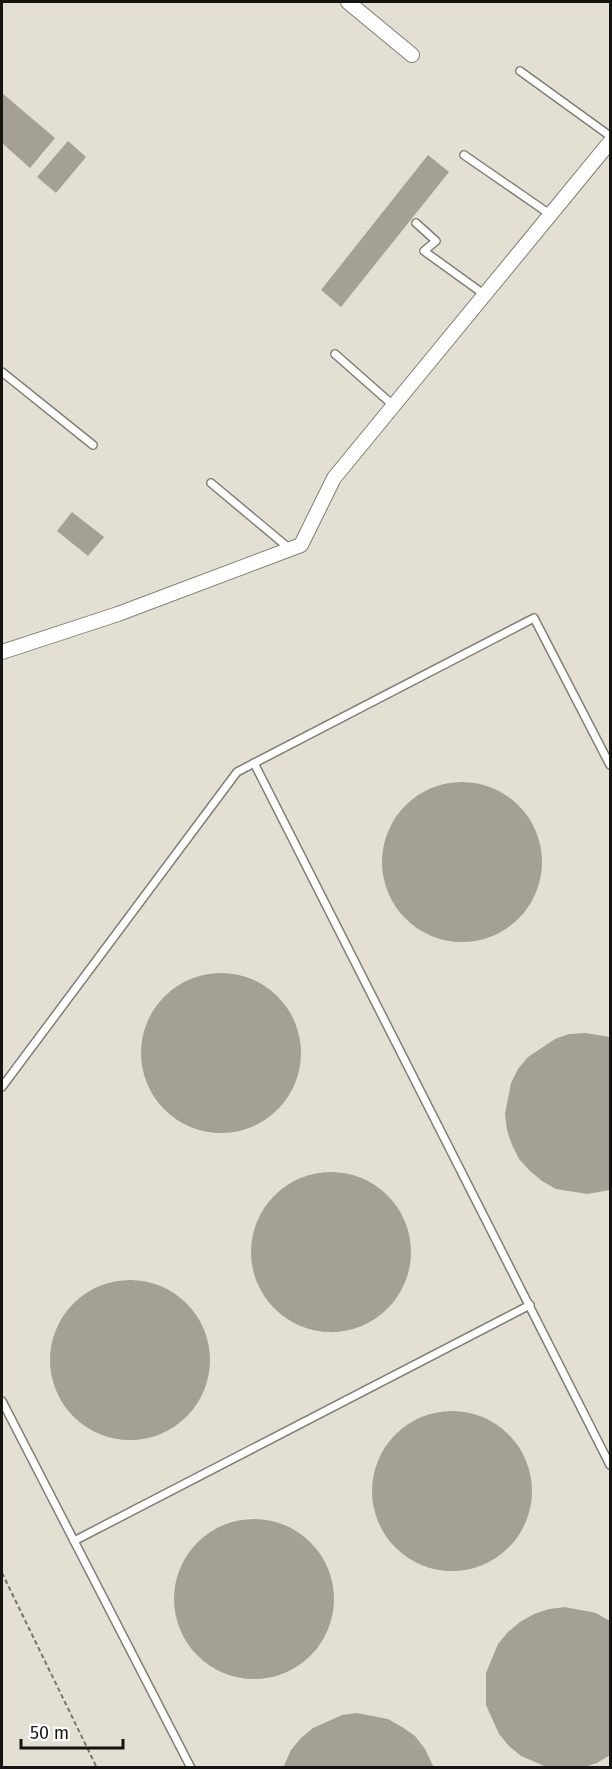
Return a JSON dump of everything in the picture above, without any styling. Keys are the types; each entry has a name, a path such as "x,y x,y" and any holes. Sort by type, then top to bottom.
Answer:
{"street":[{"path":"348,2 412,55"},
{"path":"2,652 118,614 302,545 334,478 610,142"}],"lane":[{"path":"520,71 610,136"},
{"path":"464,154 551,215"},
{"path":"416,224 436,241 424,251 485,295"},
{"path":"335,354 394,406"},
{"path":"2,372 93,446"},
{"path":"212,483 290,549"},
{"path":"2,1087 237,772 534,618 610,765"},
{"path":"254,763 610,1465"},
{"path":"74,1541 530,1305"},
{"path":"2,1401 191,1767"}],"path":[{"path":"2,1573 97,1767"}],"building":[{"path":"2,93 55,138 30,168 2,143"},
{"path":"68,141 86,157 56,193 37,177"},
{"path":"428,155 449,172 341,307 321,290"},
{"path":"72,512 104,537 88,556 57,531"},
{"path":"462,782 478,783 493,788 507,795 519,805 529,817 536,831 541,846 541,878 536,893 529,907 519,919 507,929 493,936 478,941 462,942 446,941 431,936 417,929 405,919 395,907 388,893 383,878 382,862 383,846 388,831 395,817 405,805 417,795 431,788 446,783"},
{"path":"221,973 237,974 252,979 266,986 278,996 288,1008 295,1022 300,1037 300,1069 295,1084 288,1098 278,1110 266,1120 252,1127 237,1132 221,1133 205,1132 190,1127 176,1120 164,1110 154,1098 147,1084 142,1069 141,1053 142,1037 147,1022 154,1008 164,996 176,986 190,979 205,974"},
{"path":"585,1033 610,1037 610,1190 587,1194 556,1189 530,1171 519,1159 512,1145 505,1114 511,1083 518,1069 528,1057 555,1039 569,1034"},
{"path":"331,1172 347,1173 362,1178 376,1185 388,1195 398,1207 405,1221 410,1236 410,1268 405,1283 398,1297 388,1309 376,1319 362,1326 347,1331 331,1332 315,1331 300,1326 286,1319 274,1309 264,1297 257,1283 252,1268 251,1252 252,1236 257,1221 264,1207 274,1195 286,1185 300,1178 315,1173"},
{"path":"130,1280 146,1281 161,1286 175,1293 187,1303 197,1315 204,1329 209,1344 209,1376 204,1391 197,1405 187,1417 175,1427 161,1434 146,1439 130,1440 114,1439 99,1434 85,1427 73,1417 63,1405 56,1391 51,1376 50,1360 51,1344 56,1329 63,1315 73,1303 85,1293 99,1286 114,1281"},
{"path":"452,1411 468,1412 483,1417 497,1424 509,1434 519,1446 526,1460 531,1475 531,1507 526,1522 519,1536 509,1548 497,1558 483,1565 468,1570 452,1571 436,1570 421,1565 407,1558 395,1548 385,1536 378,1522 373,1507 372,1491 373,1475 378,1460 385,1446 395,1434 407,1424 421,1417 436,1412"},
{"path":"254,1519 270,1520 285,1525 299,1532 311,1542 321,1554 328,1568 333,1583 333,1615 328,1630 321,1644 311,1656 299,1666 285,1673 270,1678 254,1679 238,1678 223,1673 209,1666 197,1656 187,1644 180,1630 175,1615 174,1599 175,1583 180,1568 187,1554 197,1542 209,1532 223,1525 238,1520"},
{"path":"565,1607 596,1613 610,1621 610,1755 597,1763 581,1768 549,1768 521,1756 499,1734 486,1705 486,1673 498,1644 508,1632 534,1614"},
{"path":"357,1713 388,1719 415,1736 425,1749 434,1768 283,1768 291,1750 313,1728 342,1715"}]}
